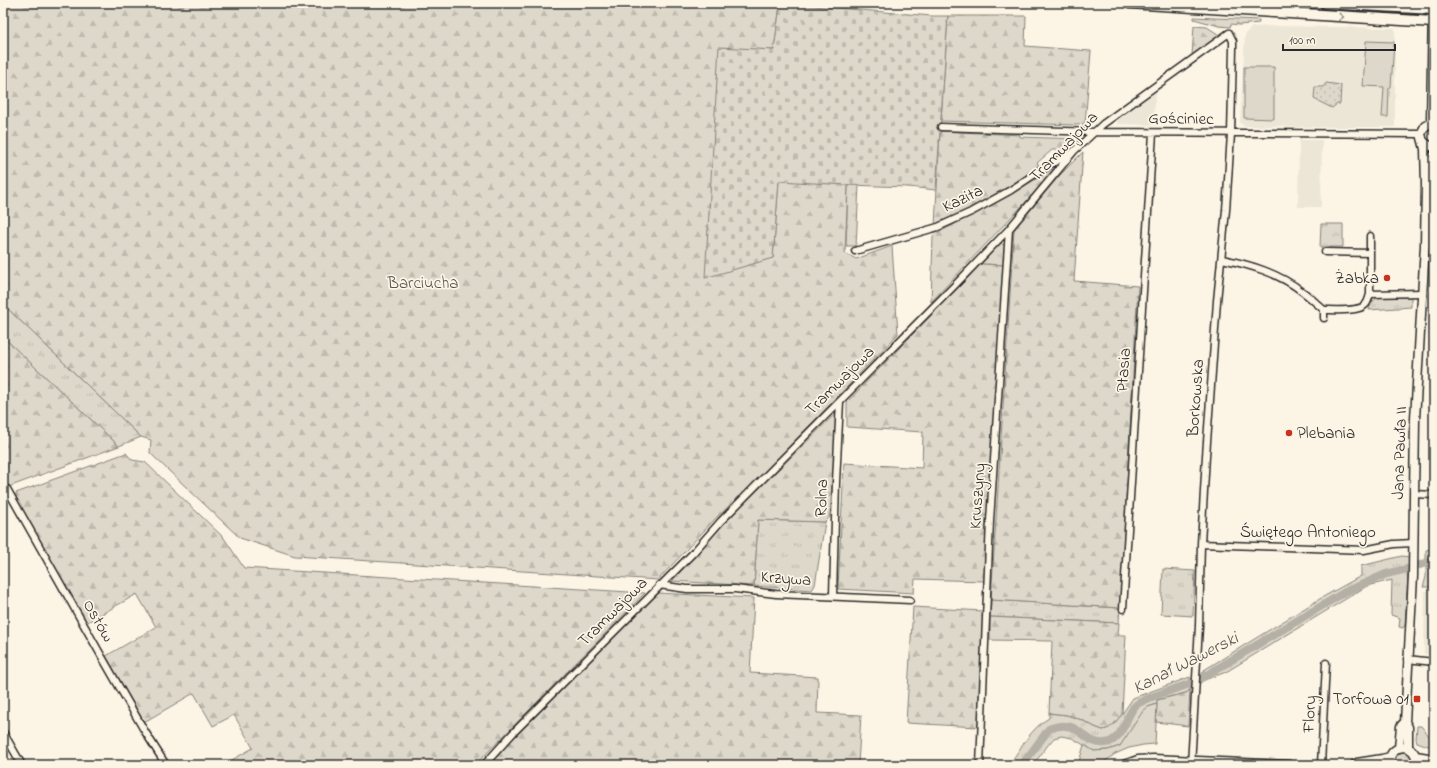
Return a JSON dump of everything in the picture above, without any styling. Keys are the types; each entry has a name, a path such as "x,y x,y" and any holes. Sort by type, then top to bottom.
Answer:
{"main road":[{"path":"1129,3 1434,22"},
{"path":"1325,3 1433,7"}],"street":[{"path":"1421,134 1425,126 1432,123 1433,7"},
{"name":"Tramwajowa","path":"484,765 513,733 659,585 692,554 720,521 1009,229 1074,151 1103,124 1229,33"},
{"name":"Borkowska","path":"1192,762 1199,626 1201,544 1217,301 1222,259 1231,134 1233,41 1229,33"},
{"name":"Gościniec","path":"940,127 1153,133 1421,134"},
{"name":"Ptasia","path":"1123,609 1153,133"},
{"name":"Jana Pawła II","path":"1408,748 1408,727 1405,722 1407,659 1412,582 1415,419 1423,293 1426,185 1424,142 1421,134"},
{"path":"1424,142 1434,147"},
{"name":"Kazita","path":"855,251 938,227 971,212 1011,190 1047,166 1074,151"},
{"name":"Jana Pawła II","path":"1426,185 1434,156"},
{"name":"Kruszyny","path":"980,765 990,520 1009,229"},
{"path":"1222,259 1244,264 1278,276 1302,291 1324,310 1358,309 1365,306 1368,302 1370,294 1370,236"},
{"path":"1325,252 1370,253"},
{"path":"1370,294 1423,293"},
{"path":"1324,310 1324,318"},
{"name":"Rolna","path":"834,596 836,482 840,401"},
{"name":"Ostów","path":"5,490 144,730 166,765"},
{"path":"1414,494 1434,495"},
{"name":"Świętego Antoniego","path":"1201,544 1364,550 1413,543"},
{"name":"Krzywa","path":"659,585 687,589 735,589 776,594 910,600"},
{"path":"1407,659 1434,662"},
{"name":"Flory","path":"1321,765 1326,663"},
{"name":"Jana Pawła II","path":"1399,748 1401,726 1405,722"},
{"path":"3,732 22,765"},
{"path":"1354,765 1357,763 1382,759 1390,761 1395,750 1399,748 1408,748 1412,750 1416,756 1416,765"},
{"path":"1416,756 1434,759"},
{"path":"1124,765 1146,759 1289,765"}],"shaded area":[{"path":"1252,27 1395,28 1395,127 1244,126 1240,123 1245,34"},
{"path":"1156,92 1153,125 1117,124 1117,119"},
{"path":"1299,140 1322,140 1321,207 1298,207"},
{"path":"1434,226 1434,308 1429,308 1431,240"},
{"path":"1425,591 1434,591 1434,655 1424,654"}],"green space":[{"name":"Barciucha","path":"3,3 779,3 780,5 774,50 719,48 773,258 779,180 848,185 845,253 856,259 892,246 898,334 762,475 715,519 658,580 295,556 240,538 150,453 151,440 141,437 3,304"},
{"path":"780,5 948,16 936,190 908,187 779,181 773,258 705,278 719,47 774,50"},
{"path":"948,16 1026,16 1025,46 1091,51 1085,124 941,121"},
{"path":"1194,17 1259,20 1259,23 1239,25 1231,24 1230,27 1219,26 1194,19"},
{"path":"1194,26 1207,27 1221,36 1192,56"},
{"path":"1366,41 1394,42 1391,87 1389,88 1388,117 1382,117 1384,87 1363,86"},
{"path":"1244,67 1274,67 1274,119 1244,118"},
{"path":"1326,83 1341,85 1340,104 1337,104 1332,108 1314,99 1315,87 1323,87"},
{"path":"940,131 1020,135 1020,137 1081,139 1079,143 1072,147 1052,150 1037,163 1041,168 946,222 935,226"},
{"path":"1083,152 1074,281 1138,286 1120,608 991,600 1014,230 1060,175"},
{"path":"1052,169 1055,171 931,302 934,235 1018,190"},
{"path":"848,185 859,185 856,246 846,246"},
{"path":"1321,224 1343,224 1343,247 1320,247"},
{"path":"1001,243 1005,246 1004,265 981,264"},
{"path":"981,264 1004,265 984,581 915,579 914,593 838,589 844,463 922,468 923,432 847,427 847,402"},
{"path":"1378,297 1411,297 1411,307 1369,310 1371,303"},
{"path":"3,304 141,437 119,446 3,337"},
{"path":"3,337 119,446 3,489"},
{"path":"837,412 830,517 825,522 758,520 754,586 672,581 726,521"},
{"path":"126,453 132,460 145,462 224,538 244,568 645,593 475,765 223,765 253,748 234,715 213,726 194,693 144,722 106,656 156,627 137,594 86,623 16,499 16,493"},
{"path":"758,520 825,522 815,585 812,590 754,586"},
{"path":"1434,548 1434,587 1423,587 1426,577 1426,550"},
{"path":"1402,556 1409,557 1405,625 1403,628 1399,627 1400,618 1391,615 1392,580 1367,586 1226,672 1202,681 1202,673 1204,670 1323,597 1361,576 1361,566"},
{"path":"1163,569 1195,571 1193,616 1161,614"},
{"path":"657,593 754,598 750,673 818,677 817,713 861,715 858,765 489,765"},
{"path":"991,600 1120,608 1119,623 990,617"},
{"path":"913,607 983,611 978,727 906,723"},
{"path":"990,617 1119,623 1118,635 1126,635 1122,714 1115,723 1109,728 1103,730 1067,715 1049,713 1052,641 990,640"},
{"path":"1190,677 1190,690 1186,693 1157,700 1157,704 1148,707 1120,746 1108,750 1094,751 1072,738 1061,736 1054,738 1033,765 1009,765 1022,745 1037,727 1049,718 1049,713 1067,715 1103,730 1109,728 1122,714 1133,698"},
{"path":"1190,690 1188,726 1156,722 1157,700 1186,693"},
{"path":"1157,704 1155,744 1129,748 1115,754 1100,765 1078,765 1084,745 1094,751 1108,750 1120,746 1143,711 1148,707"},
{"path":"1417,726 1421,726 1434,742 1434,748 1417,742"},
{"path":"1404,752 1411,756 1412,760 1410,765 1397,765 1397,756"}],"waterway":[{"name":"Kanał Wawerski","path":"1420,565 1434,560"},
{"name":"Kanał Wawerski","path":"1022,765 1049,729 1059,726 1068,726 1098,743 1111,741 1120,733 1135,706 1139,703 1201,678 1345,592 1386,574 1407,569"}],"place":[{"name":"Żabka","path":"1387,278"},
{"name":"Plebania","path":"1289,433"},
{"name":"Torfowa 01","path":"1417,699"}]}
